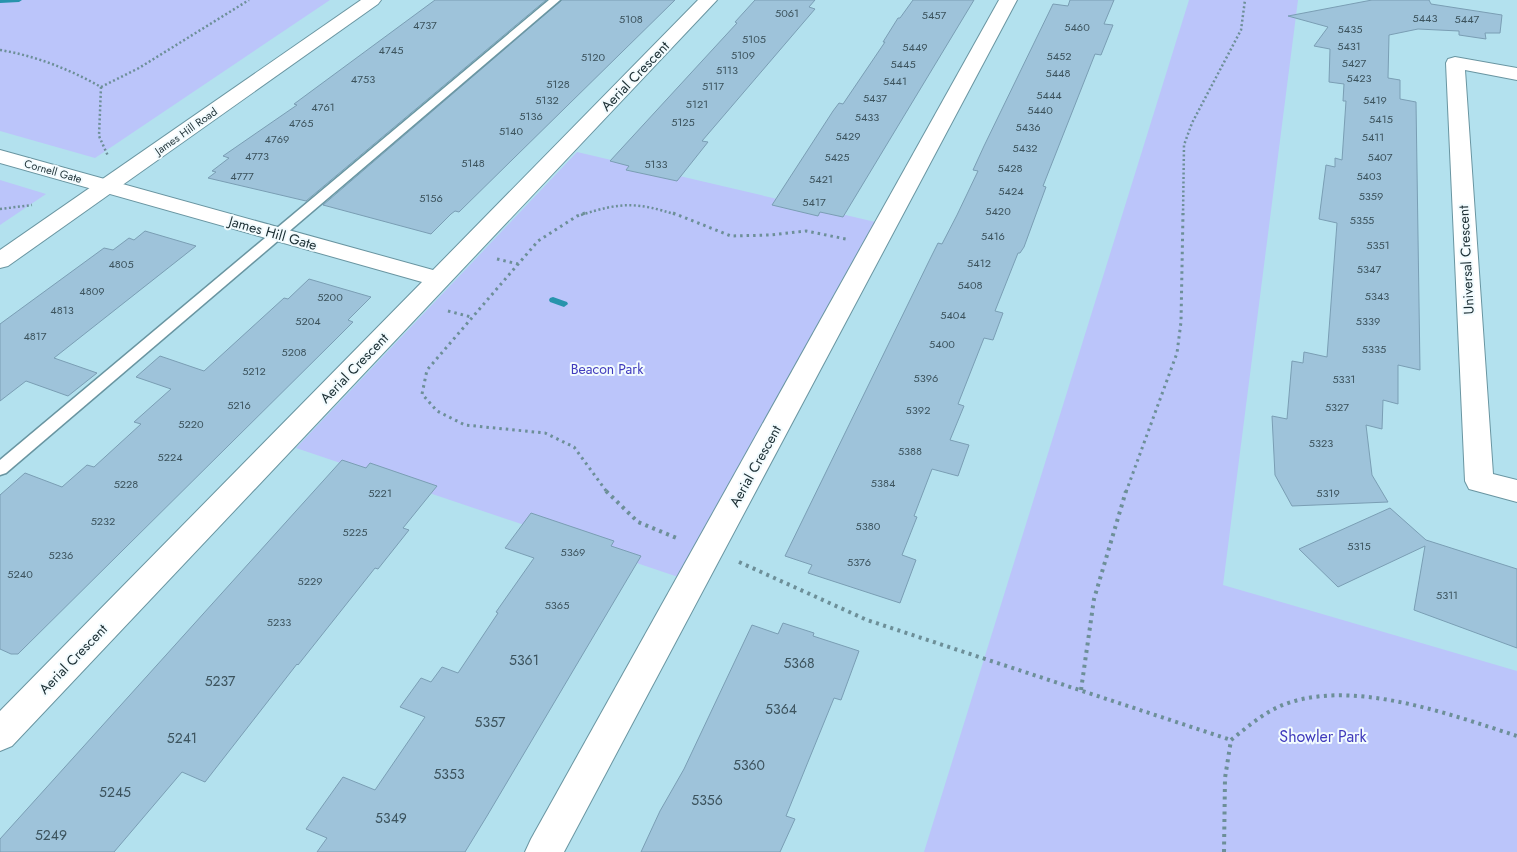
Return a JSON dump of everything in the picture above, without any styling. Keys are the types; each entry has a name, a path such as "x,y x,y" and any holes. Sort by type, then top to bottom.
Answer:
{"street":[{"name":"James Hill Road","path":"0,261 372,0"},
{"name":"Aerial Crescent","path":"0,736 708,0"},
{"name":"Aerial Crescent","path":"544,852 1008,0"},
{"name":"Universal Crescent","path":"1517,74 1455,63 1479,481 1517,490"},
{"name":"Cornell Gate","path":"0,156 107,186"},
{"name":"James Hill Gate","path":"107,186 438,279"}],"lane":[{"path":"0,469 555,0"}],"path":[{"path":"101,88 129,75 213,20 249,0"},
{"path":"1081,690 1094,599 1131,475 1177,353 1181,322 1184,145 1192,124 1241,30 1245,0"},
{"path":"0,50 21,53 65,69 101,88"},
{"path":"101,88 99,136 108,156 114,162"},
{"path":"686,542 638,522 609,495 574,447 545,434 465,425 437,411 422,394 427,370 538,241 577,216 609,206 634,204 666,212 731,236 771,235 806,231 875,245"},
{"path":"759,570 867,620 1232,740"},
{"path":"1224,852 1225,778 1232,740 1260,718 1284,705 1324,697 1382,698 1425,707 1517,736"}],"green space":[{"path":"0,0 330,0 95,158 0,131"},
{"name":"Showler Park","path":"1189,0 1298,0 1223,585 1517,671 1517,852 924,852"},
{"name":"Beacon Park","path":"577,152 884,224 687,580 296,448"},
{"path":"0,180 46,194 0,225"}],"building":[{"path":"435,0 546,0 306,201 208,178 216,172 212,171 229,158 223,156 297,105 294,104"},
{"path":"562,0 675,0 459,212 455,211 451,214 431,234 323,205"},
{"path":"755,0 815,0 809,7 815,9 702,141 708,142 677,181 626,170 629,166 610,161 737,23 735,22"},
{"path":"913,0 974,0 843,217 820,212 818,216 772,205 833,111 839,103 843,104 885,42 883,42 898,18 900,18"},
{"path":"1070,0 1114,0 1104,24 1113,25 1101,55 1095,54 1043,186 1046,187 1024,247 1018,253 995,311 1003,313 993,340 984,338 958,404 964,406 950,440 969,445 958,476 932,469 914,516 917,517 902,555 916,560 900,603 808,573 812,565 785,556 938,243 942,244 957,215 978,171 973,170 1053,4 1068,6"},
{"path":"1372,0 1429,0 1431,4 1502,15 1500,33 1485,33 1486,39 1459,35 1459,31 1418,29 1389,35 1388,78 1400,80 1400,99 1416,102 1420,370 1398,365 1398,404 1383,400 1382,429 1366,425 1372,475 1388,502 1292,506 1275,475 1272,416 1287,419 1292,361 1303,363 1304,352 1327,357 1337,223 1319,219 1326,165 1335,167 1335,158 1342,160 1346,101 1343,101 1344,84 1329,82 1330,49 1314,46 1328,27 1288,16"},
{"path":"145,231 196,246 54,358 97,373 68,396 26,381 0,401 0,324 104,248 113,250 129,238 134,240"},
{"path":"309,279 371,297 348,320 353,322 18,654 11,654 0,649 0,495 25,473 62,487 87,465 94,467 141,424 134,422 171,389 136,377 160,356 204,371 284,298 288,299"},
{"path":"342,460 366,468 370,463 437,486 403,528 409,530 378,569 375,568 297,664 205,782 182,772 114,852 0,852 0,839"},
{"path":"1390,508 1426,540 1517,569 1517,648 1414,610 1425,546 1338,587 1299,549"},
{"path":"531,513 614,541 611,546 641,556 465,852 317,852 327,838 306,829 343,777 375,790 425,717 400,707 421,678 431,682 442,667 458,673 498,613 496,612 534,558 505,548"},
{"path":"783,623 814,633 813,636 859,651 841,700 834,698 786,816 795,819 780,852 641,852 660,811 684,769 752,625 778,634"}],"waterway":[{"path":"0,1 19,0"},
{"path":"553,300 564,304"}]}
